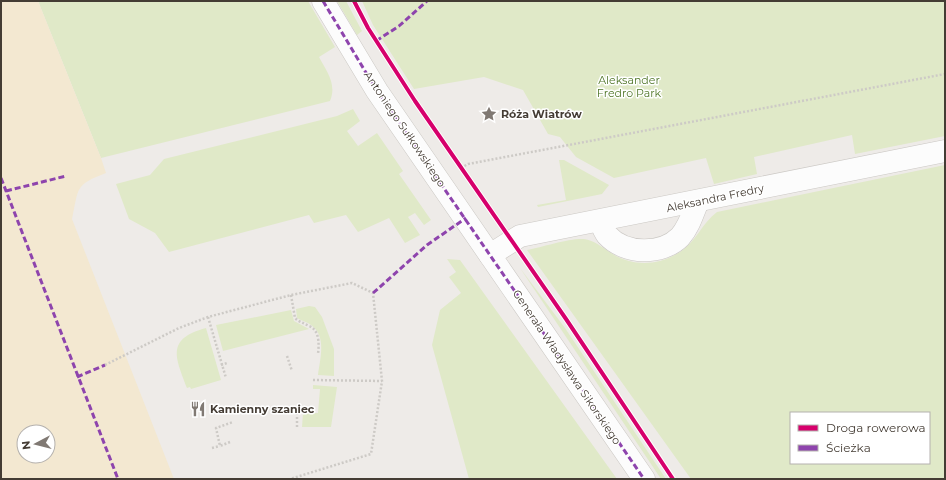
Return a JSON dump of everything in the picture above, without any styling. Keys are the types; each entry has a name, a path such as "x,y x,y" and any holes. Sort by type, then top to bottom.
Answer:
{"street":[{"name":"Antoniego Sułkowskiego","path":"323,1 378,91 490,255"},
{"name":"Aleksandra Fredry","path":"490,255 520,236 945,151"},
{"path":"600,221 607,234 618,243 633,249 655,250 674,242 681,236 698,201"},
{"name":"Generała Władysława Sikorskiego","path":"490,255 644,479"}],"path":[{"path":"442,183 468,164 945,74"},
{"path":"457,162 466,174"},
{"path":"105,365 179,328 208,318 291,295 352,283 373,293 382,381 371,454 290,479"},
{"path":"291,295 295,318 311,327 316,334 319,342 318,354"},
{"path":"208,318 226,378"},
{"path":"287,356 292,371"},
{"path":"222,365 227,363"},
{"path":"313,380 382,381"},
{"path":"296,427 297,412"},
{"path":"220,446 216,428 233,422"},
{"path":"212,448 230,442"}],"green space":[{"path":"38,1 308,1 335,47 319,57 330,78 332,84 332,95 330,101 101,158"},
{"path":"337,1 346,1 362,31 357,35"},
{"name":"Aleksander Fredro Park","path":"362,1 945,1 945,136 855,154 852,135 754,157 757,174 714,184 706,158 614,178 576,157 560,137 548,134 523,90 484,77 414,89 373,25"},
{"path":"353,109 360,121 347,131 358,146 377,133 403,171 399,174 431,220 424,225 415,213 408,217 420,235 405,243 389,218 358,232 346,215 314,223 309,215 169,252 155,233 129,219 116,184 150,175 164,159 337,116"},
{"path":"559,160 564,160 609,185 602,194 538,207 537,205 566,200"},
{"path":"945,165 945,479 691,479 527,250 564,241 584,239 595,243 619,258 628,261 637,263 654,262 672,257 686,248 717,212"},
{"path":"447,259 460,260 617,479 469,479 432,345 440,310 461,293 449,277 456,272"},
{"path":"520,268 565,328 666,479 661,479"},
{"path":"309,306 315,307 322,317 334,349 334,376 318,375 321,355 321,341 319,335 311,325 297,318 296,309"},
{"path":"291,310 294,321 309,329 223,351 216,325"},
{"path":"206,328 221,380 191,389 190,387 187,388 177,359 179,344 184,338"},
{"path":"313,385 337,387 331,427 302,427 303,413 318,413 320,389 313,389"}],"sand":[{"path":"1,1 38,1 101,158 106,173 88,181 80,189 77,194 72,219 174,479 1,479"}],"marked path":[{"path":"323,1 377,91 644,479"},
{"path":"376,41 399,26 427,1"},
{"path":"6,191 66,176"},
{"path":"1,178 118,479"},
{"path":"373,293 427,245 466,218"},
{"path":"77,377 105,365"}],"cycle path":[{"path":"354,1 368,28 415,101 566,319 673,479"}],"place":[{"name":"Róża Wiatrów","path":"489,114"},
{"name":"Kamienny szaniec","path":"198,409"}]}
